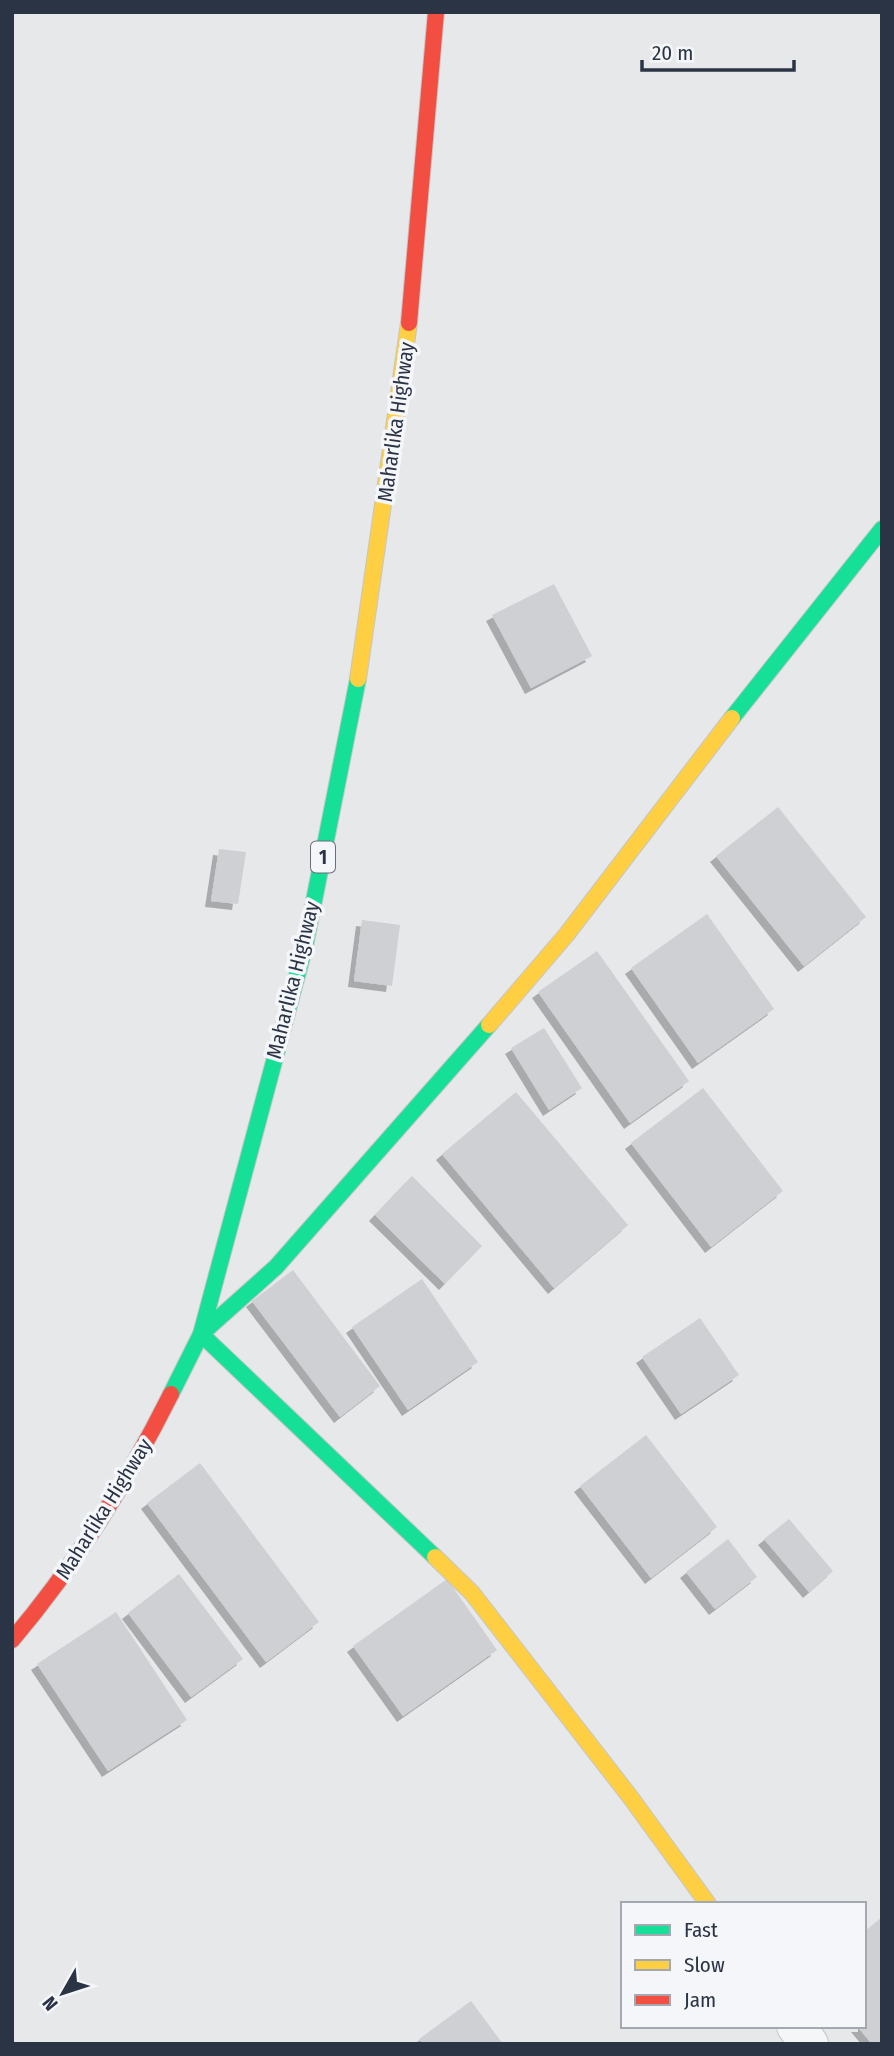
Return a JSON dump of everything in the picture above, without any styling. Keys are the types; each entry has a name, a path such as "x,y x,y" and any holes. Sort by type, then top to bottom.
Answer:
{"main road":[{"name":"Maharlika Highway","path":"12,1640 49,1595 144,1448 201,1334 305,946 366,640 408,337 436,12"},
{"path":"707,1902 631,1798 472,1593 201,1334 276,1267 387,1144 567,934 754,689 882,529"}],"street":[{"path":"797,2028 809,2044"}],"building":[{"path":"554,584 592,656 531,688 492,615"},
{"path":"778,807 866,917 804,966 716,856"},
{"path":"219,849 246,852 238,904 211,901"},
{"path":"707,914 774,1009 698,1063 631,968"},
{"path":"362,920 400,925 392,986 354,981"},
{"path":"597,951 689,1081 630,1123 538,992"},
{"path":"544,1028 582,1088 549,1110 511,1048"},
{"path":"703,1088 783,1191 711,1247 631,1143"},
{"path":"516,1092 628,1225 554,1288 442,1154"},
{"path":"412,1176 482,1246 445,1284 375,1215"},
{"path":"293,1270 380,1386 340,1417 252,1301"},
{"path":"422,1279 478,1362 408,1410 352,1327"},
{"path":"700,1318 739,1375 681,1414 642,1357"},
{"path":"646,1435 717,1527 651,1578 580,1486"},
{"path":"200,1463 319,1622 266,1662 147,1503"},
{"path":"789,1519 833,1571 809,1592 764,1539"},
{"path":"728,1539 757,1577 715,1609 686,1572"},
{"path":"179,1574 243,1659 191,1697 128,1613"},
{"path":"447,1579 497,1650 403,1716 353,1646"},
{"path":"116,1612 187,1720 108,1771 37,1664"},
{"path":"882,1917 882,2044 872,2044 859,2028 866,2028 866,1930"},
{"path":"471,2001 503,2044 423,2044 419,2039"}],"traffic: fast":[{"path":"732,718 882,529"},
{"path":"171,1394 201,1334 305,946 358,679"},
{"path":"435,1557 201,1334 276,1267 489,1025"}],"traffic: slow":[{"path":"358,679 409,323"},
{"path":"489,1025 567,934 732,718"},
{"path":"435,1557 472,1593 631,1798 707,1902"}],"traffic: jam":[{"path":"409,323 436,12"},
{"path":"12,1640 79,1552 137,1458 171,1394"}]}
